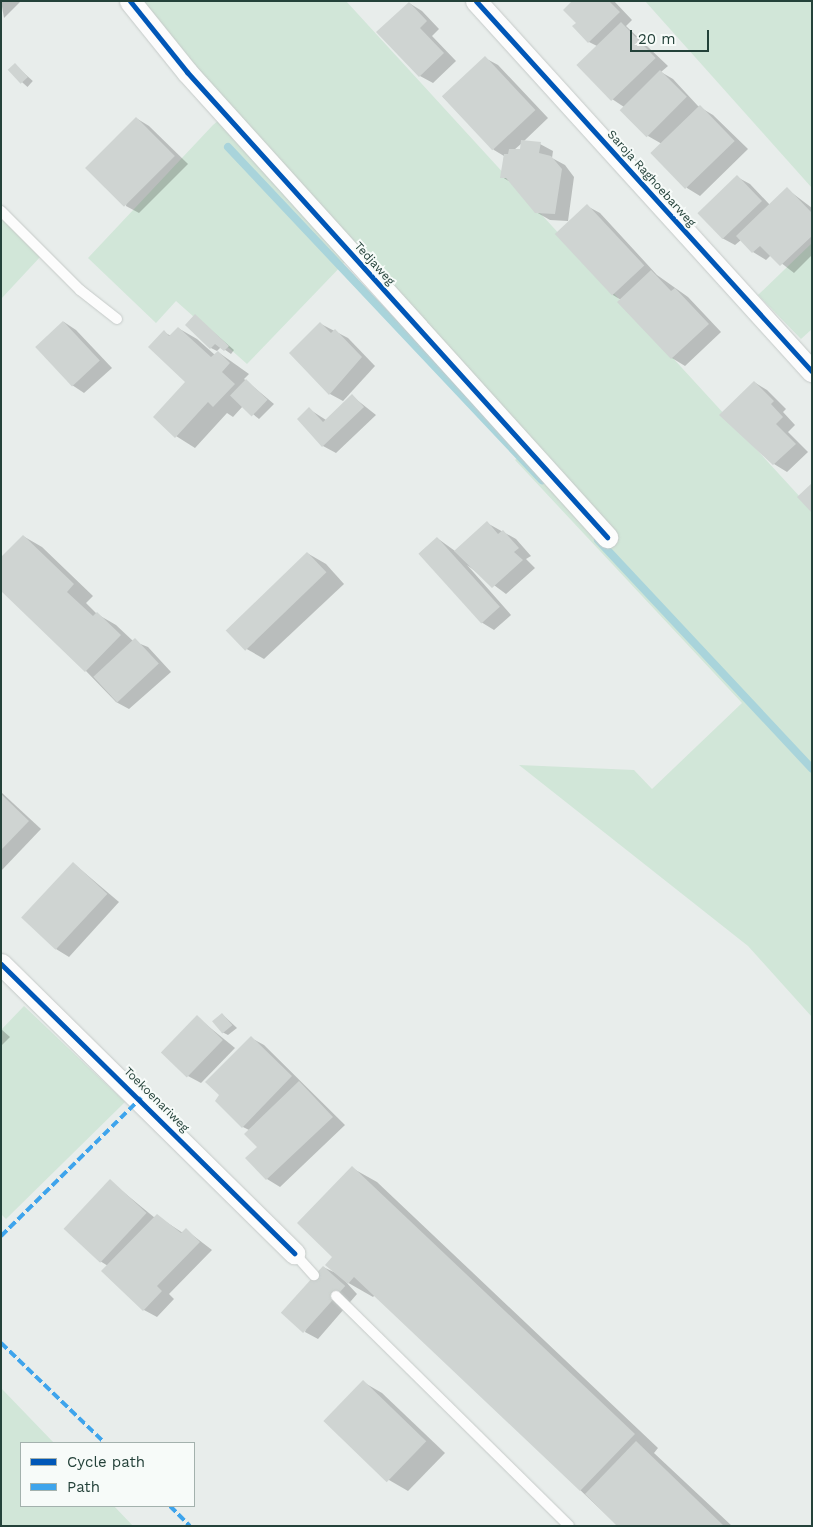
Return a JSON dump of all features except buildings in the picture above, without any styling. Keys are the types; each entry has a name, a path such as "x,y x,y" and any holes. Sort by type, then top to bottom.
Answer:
{"street":[{"name":"Tedjaweg","path":"130,1 187,72 607,537"},
{"name":"Saroja Raghoebarweg","path":"476,1 812,371"},
{"name":"Toekoenariweg","path":"1,964 294,1253"}],"lane":[{"path":"1,211 80,290 117,319"},
{"path":"294,1253 314,1275"},
{"path":"336,1296 569,1526"}],"green space":[{"path":"138,1 346,1 812,510 812,1017 748,946 519,765 634,770 652,789 742,703 515,460 523,453 346,261 247,364 176,301 156,323 88,258 213,125 232,109"},
{"path":"645,1 812,1 812,188"},
{"path":"1,218 41,256 1,299"},
{"path":"812,243 812,329 801,339 758,295"},
{"path":"24,1006 125,1102 6,1219 1,1214 1,1030"},
{"path":"1,1388 53,1442 20,1442 20,1507 115,1507 133,1526 1,1526"}],"waterway":[{"path":"228,147 542,480"},
{"path":"598,540 812,769"}],"marked path":[{"path":"1,1236 141,1098"},
{"path":"1,1343 104,1442"},
{"path":"171,1507 190,1526"}],"cycle path":[{"path":"130,1 187,72 607,537"},
{"path":"476,1 812,371"},
{"path":"1,964 294,1253"}]}
